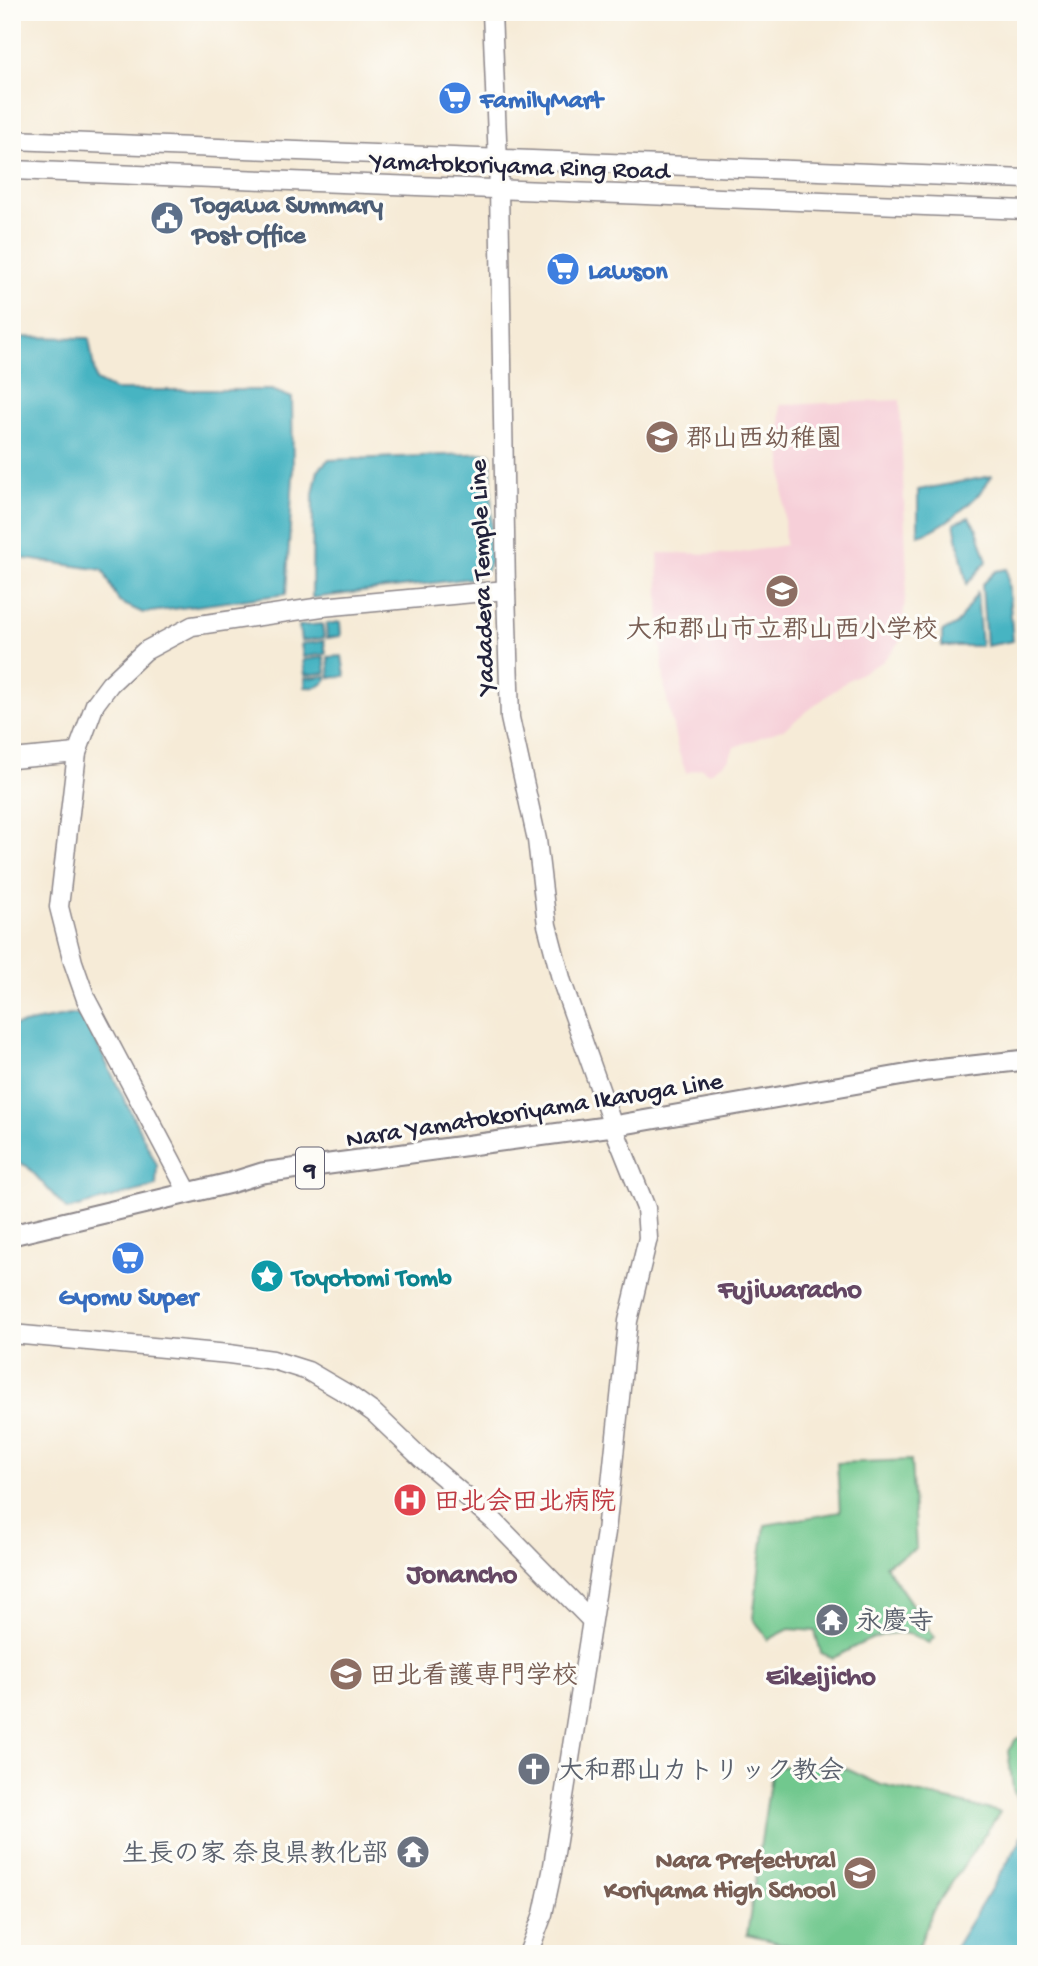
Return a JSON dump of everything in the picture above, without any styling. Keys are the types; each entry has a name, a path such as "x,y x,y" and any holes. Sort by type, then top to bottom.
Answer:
{"main road":[{"name":"Yadadera Temple Line","path":"492,12 499,189 510,718 537,840 547,925 572,1016 646,1208 648,1238 628,1321 606,1532 552,1872 543,1914 528,1954"},
{"name":"Yamatokoriyama Ring Road","path":"12,140 1026,179"},
{"name":"Yamatokoriyama Ring Road","path":"12,170 1026,209"},
{"path":"188,1192 86,999 59,907 77,753 95,704 110,684 145,651 192,626 322,607 506,590"},
{"path":"12,759 77,753"},
{"name":"Nara Yamatokoriyama Ikaruga Line","path":"12,1235 262,1173 613,1126 916,1073 1026,1060"},
{"path":"12,1335 229,1354 273,1360 308,1371 374,1413 493,1520 591,1620"}],"shaded area":[{"name":"大和郡山市立郡山西小学校","path":"900,400 907,577 901,641 882,662 848,680 784,729 734,747 729,759 709,773 701,768 686,773 678,750 665,690 660,640 658,553 733,554 785,545 780,405"}],"green space":[{"path":"911,1460 916,1549 885,1565 934,1637 929,1643 899,1633 879,1636 833,1658 821,1653 815,1631 789,1629 768,1640 753,1618 765,1525 840,1512 837,1463"},
{"path":"1026,1735 1026,1815 1022,1814 1013,1789 1008,1751 1016,1739"},
{"name":"Nara Prefectural Koriyama High School","path":"834,1763 881,1785 1000,1812 932,1912 916,1954 824,1954 747,1935 772,1768"}],"water":[{"path":"12,337 89,338 96,381 114,390 272,390 292,398 293,476 286,594 143,613 119,602 103,570 12,557"},
{"path":"491,453 492,559 486,572 473,578 312,598 313,494 318,470 328,460"},
{"path":"991,476 960,512 938,527 918,535 918,490"},
{"path":"969,517 977,530 987,561 967,584 954,523"},
{"path":"1007,569 1013,641 986,646 982,585 996,571"},
{"path":"977,593 981,646 942,646 942,632 957,624"},
{"path":"340,622 341,636 327,638 326,624"},
{"path":"322,624 324,638 301,641 299,626"},
{"path":"324,641 326,654 303,657 301,644"},
{"path":"342,656 345,676 330,678 328,657"},
{"path":"324,657 326,673 305,675 303,660"},
{"path":"327,676 320,686 305,687 305,678"},
{"path":"75,1014 84,1018 157,1165 156,1186 67,1210 27,1166 12,1160 12,1026"},
{"path":"1021,1836 1026,1838 1026,1954 951,1954 1020,1842"}],"place":[{"name":"FamilyMart","path":"455,98"},
{"name":"Togawa Summary Post Office","path":"167,218"},
{"name":"Lawson","path":"563,269"},
{"name":"郡山西幼稚園","path":"662,437"},
{"name":"大和郡山市立郡山西小学校","path":"782,591"},
{"name":"Gyomu Super","path":"128,1258"},
{"name":"Toyotomi Tomb","path":"267,1276"},
{"name":"田北会田北病院","path":"410,1500"},
{"name":"永慶寺","path":"832,1620"},
{"name":"田北看護専門学校","path":"346,1674"},
{"name":"大和郡山カトリック教会","path":"534,1769"},
{"name":"生長の家 奈良県教化部","path":"413,1852"},
{"name":"Nara Prefectural Koriyama High School","path":"860,1873"}],"district":[{"name":"Fujiwaracho","path":"790,1287"},
{"name":"Jonancho","path":"462,1572"},
{"name":"Eikeijicho","path":"821,1674"}]}
